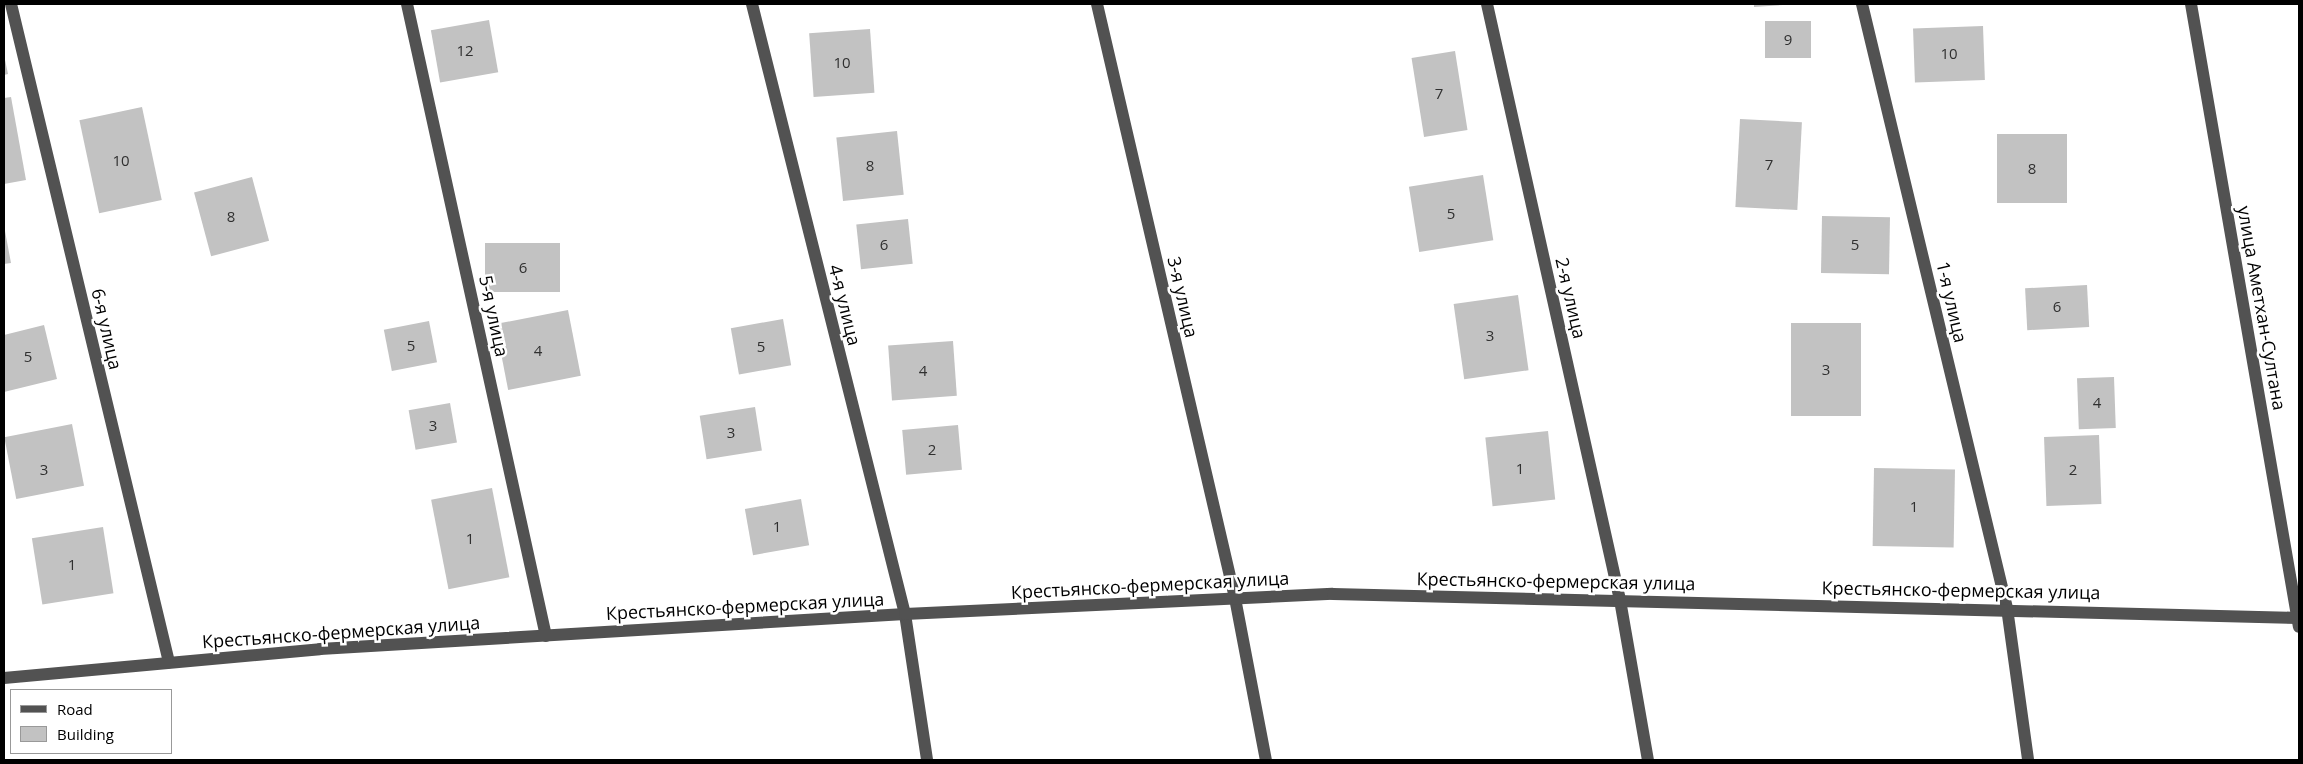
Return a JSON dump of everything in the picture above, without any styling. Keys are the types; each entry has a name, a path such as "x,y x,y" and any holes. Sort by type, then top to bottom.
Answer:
{"street":[{"name":"6-я улица","path":"11,4 169,662"},
{"name":"5-я улица","path":"407,4 546,636"},
{"name":"4-я улица","path":"752,4 905,614 927,760"},
{"name":"3-я улица","path":"1097,4 1235,598 1266,760"},
{"name":"2-я улица","path":"1487,4 1620,600 1648,760"},
{"name":"1-я улица","path":"1862,4 2007,608 2028,760"},
{"name":"улица Аметхан-Султана","path":"2191,4 2299,621"},
{"name":"Крестьянско-фермерская улица","path":"4,678 320,649 905,614 1333,594 2007,608 2299,621"}],"building":[{"path":"1754,4 1783,4 1783,5 1754,7"},
{"path":"489,20 498,72 440,82 431,30"},
{"path":"1765,21 1811,21 1811,58 1765,58"},
{"path":"1983,26 1985,80 1915,82 1913,28"},
{"path":"870,29 874,93 814,97 809,33"},
{"path":"1455,51 1468,130 1424,137 1412,58"},
{"path":"4,55 8,74 4,75"},
{"path":"11,97 26,180 4,184 4,98"},
{"path":"142,107 162,200 99,213 79,120"},
{"path":"1740,119 1802,122 1797,210 1735,207"},
{"path":"897,131 904,195 843,201 836,137"},
{"path":"1997,134 2067,134 2067,203 1997,203"},
{"path":"1483,175 1493,240 1419,252 1409,187"},
{"path":"252,177 269,241 211,256 194,193"},
{"path":"1822,216 1890,217 1889,274 1821,273"},
{"path":"908,219 913,264 861,269 856,224"},
{"path":"4,232 11,263 4,264"},
{"path":"485,243 560,243 560,292 485,292"},
{"path":"2087,285 2089,327 2027,330 2025,288"},
{"path":"1518,295 1529,370 1464,379 1454,304"},
{"path":"568,310 581,376 508,390 495,324"},
{"path":"783,319 791,365 739,374 731,328"},
{"path":"429,321 437,362 392,371 384,330"},
{"path":"1791,323 1861,323 1861,416 1791,416"},
{"path":"44,325 57,379 4,392 4,335"},
{"path":"953,341 957,396 892,400 888,346"},
{"path":"2114,377 2116,428 2079,429 2077,378"},
{"path":"450,403 457,442 416,450 409,410"},
{"path":"755,407 762,450 707,459 700,416"},
{"path":"72,424 84,486 16,499 4,437"},
{"path":"958,425 962,470 906,475 902,430"},
{"path":"1548,431 1555,500 1493,506 1485,438"},
{"path":"2099,435 2101,504 2046,506 2044,437"},
{"path":"1874,468 1955,469 1954,547 1873,546"},
{"path":"492,488 509,577 449,589 431,500"},
{"path":"801,499 809,545 753,555 745,509"},
{"path":"103,527 113,593 42,604 32,538"}]}
